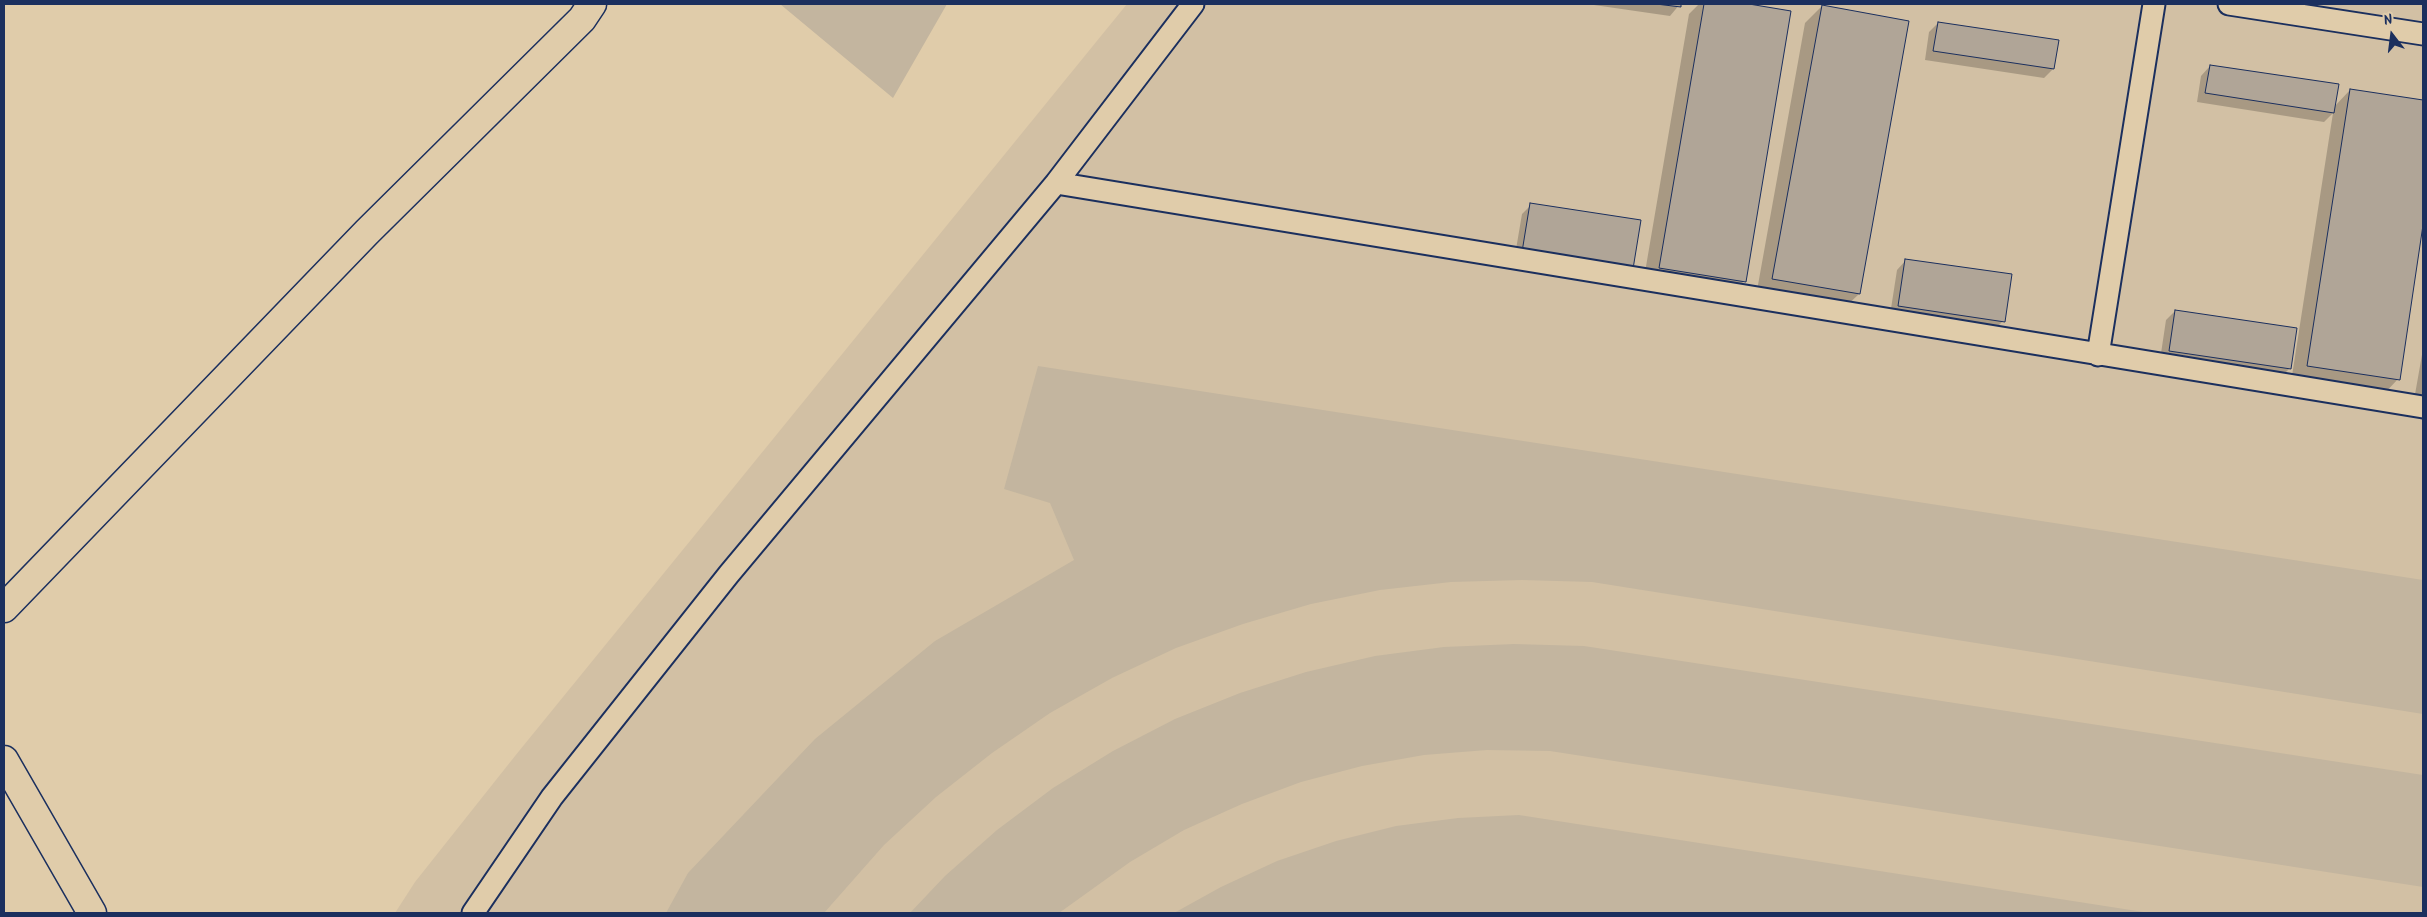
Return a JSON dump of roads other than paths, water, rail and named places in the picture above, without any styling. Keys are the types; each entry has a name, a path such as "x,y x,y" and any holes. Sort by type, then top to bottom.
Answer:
{"street":[{"path":"4,608 367,232 582,19 592,4"},
{"path":"4,760 92,913"}],"lane":[{"path":"473,913 552,797 729,574 1056,183 1193,4"},
{"path":"2098,355 2154,4"},
{"path":"2229,4 2423,34"},
{"path":"1056,183 2423,407"}]}
